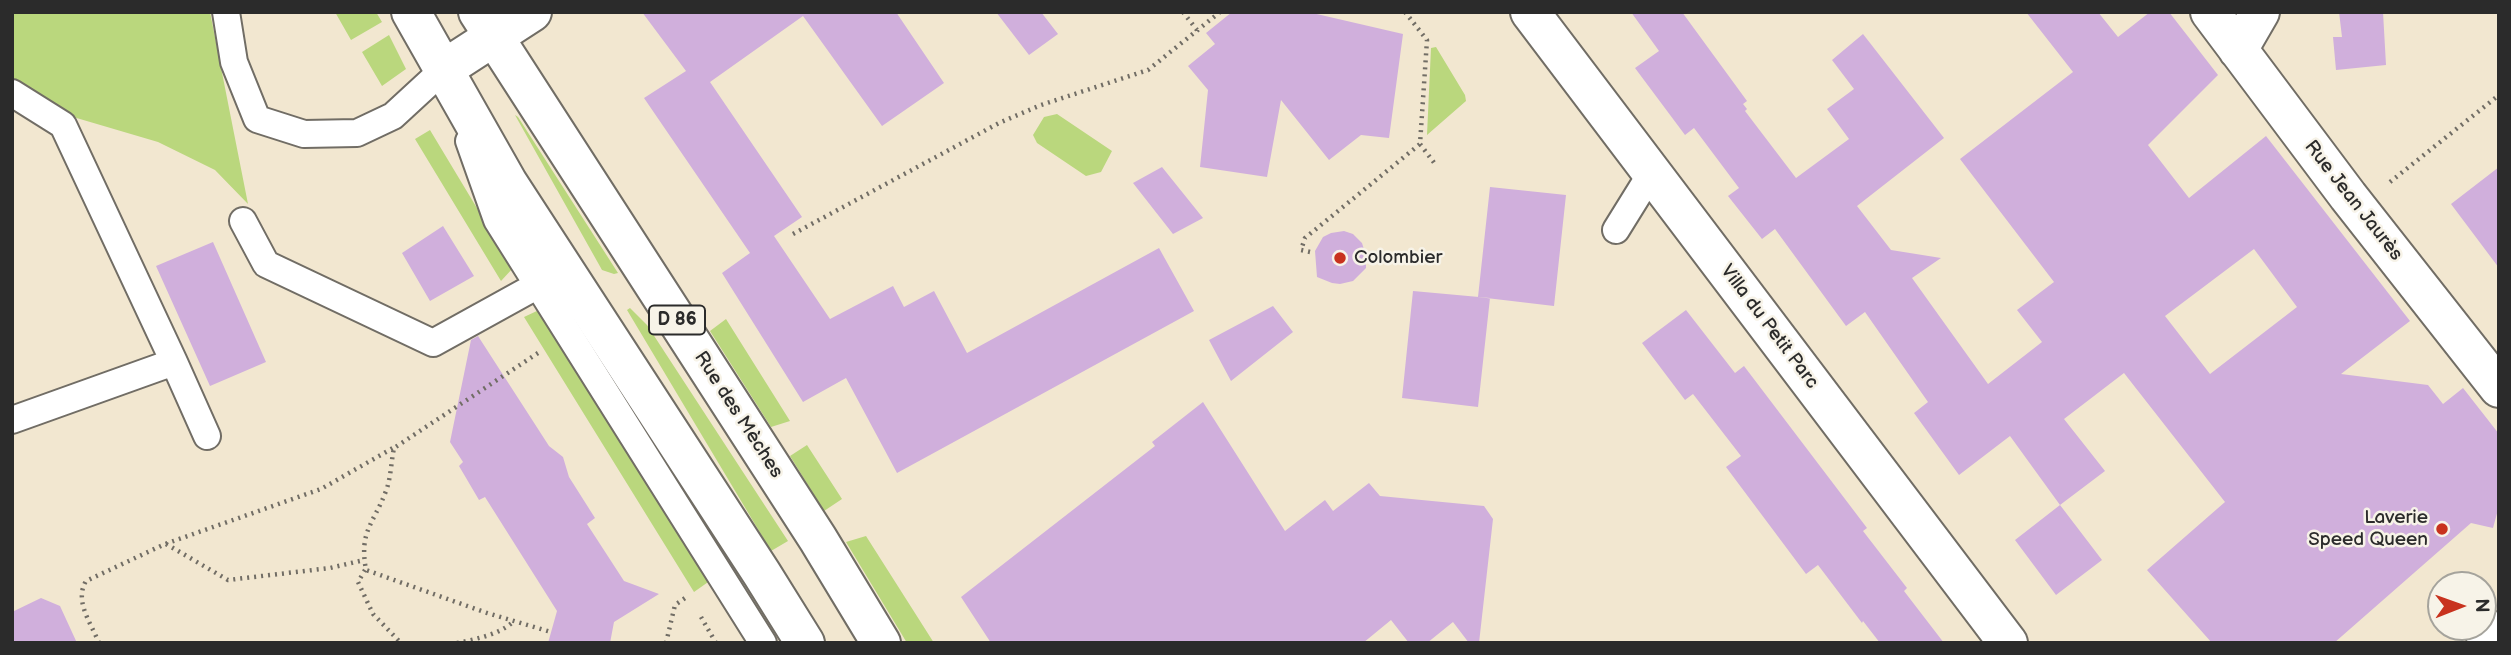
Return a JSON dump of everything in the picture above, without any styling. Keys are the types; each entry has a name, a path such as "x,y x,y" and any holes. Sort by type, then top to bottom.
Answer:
{"main road":[{"path":"411,12 509,183 804,643"},
{"path":"444,69 486,24 532,12"},
{"name":"Villa du Petit Parc","path":"1530,12 2008,643"},
{"name":"Rue Jean Jaurès","path":"2210,12 2348,196 2499,388"},
{"path":"2238,50 2260,12"},
{"name":"Rue des Mèches","path":"486,24 818,539 881,643"},
{"path":"2486,643 2499,631"}],"lane":[{"path":"226,12 234,62 257,119 304,134 356,133 393,116 444,69 497,220 763,643"},
{"path":"12,93 63,125 207,436"},
{"path":"1616,230 1652,172"},
{"path":"243,221 266,264 433,343 538,285"},
{"path":"12,420 174,362"}],"path":[{"path":"1183,12 1197,30"},
{"path":"793,234 999,122 1041,105 1148,70 1220,12"},
{"path":"1405,12 1427,40 1420,144 1435,164"},
{"path":"2390,183 2499,95"},
{"path":"1310,252 1301,250 1305,238 1420,144"},
{"path":"99,643 81,601 81,589 86,581 165,544 321,489 394,448 539,352"},
{"path":"394,448 386,490 366,531 362,553 366,570 358,582 373,614 401,643"},
{"path":"165,544 228,580 330,568 364,560"},
{"path":"366,570 551,632"},
{"path":"666,643 675,605 688,596"},
{"path":"701,617 716,643"},
{"path":"457,643 506,629 514,621"}],"green space":[{"path":"12,12 210,12 248,204 215,170 158,142 63,114 12,82"},
{"path":"335,12 376,12 382,22 351,40"},
{"path":"389,35 406,69 382,86 362,52"},
{"path":"1436,47 1466,101 1427,135 1431,48"},
{"path":"1057,114 1112,151 1101,172 1086,176 1037,143 1033,135 1044,117"},
{"path":"515,115 518,117 618,273 602,270"},
{"path":"430,130 513,268 501,281 415,139"},
{"path":"630,308 647,325 788,541 771,551 627,310"},
{"path":"539,310 711,580 694,592 524,317"},
{"path":"726,319 790,421 771,427 710,331"},
{"path":"807,445 842,499 824,511 790,456"},
{"path":"866,536 934,643 907,643 846,542"}],"building":[{"path":"642,12 896,12 944,83 882,126 803,16 710,82 802,217 774,236 830,319 893,286 904,307 934,291 967,353 1159,248 1194,311 897,473 846,378 803,402 722,273 750,253 644,98 686,71"},
{"path":"996,12 1041,12 1058,34 1029,55"},
{"path":"1232,12 1308,12 1403,34 1389,138 1361,135 1329,160 1281,100 1267,177 1200,167 1208,90 1188,66 1215,44 1206,33"},
{"path":"1631,12 1682,12 1747,101 1743,104 1747,109 1745,111 1796,178 1849,139 1827,109 1854,89 1832,60 1863,34 1944,138 1857,206 1891,250 1941,258 1912,278 1988,384 2042,342 2017,310 2054,282 1960,159 2073,72 2026,12 2098,12 2118,37 2150,12 2169,12 2218,75 2148,145 2189,198 2266,136 2410,321 2341,374 2428,385 2443,404 2463,388 2499,434 2499,506 2493,528 2471,523 2334,643 2212,643 2147,570 2225,502 2124,373 2064,419 2105,471 2060,505 2010,436 1959,475 1914,413 1928,402 1865,312 1846,326 1775,229 1762,239 1728,196 1739,188 1694,128 1685,135 1635,68 1659,51","holes":["2254,249 2297,307 2210,374 2165,316"]},
{"path":"2339,12 2383,12 2386,65 2336,70 2333,37 2342,37"},
{"path":"1162,167 1203,218 1173,234 1133,183"},
{"path":"2499,167 2499,268 2451,204"},
{"path":"1490,187 1566,195 1554,306 1478,297"},
{"path":"443,226 474,276 430,301 402,253"},
{"name":"Colombier","path":"1344,231 1353,234 1362,243 1366,268 1353,281 1332,283 1317,277 1315,251 1323,237"},
{"path":"213,242 266,362 210,386 156,266"},
{"path":"1413,291 1490,298 1478,407 1402,398"},
{"path":"1273,306 1293,332 1231,381 1209,340"},
{"path":"1686,310 1735,373 1744,366 1867,528 1863,531 1907,588 1904,591 1944,643 1880,643 1818,565 1806,574 1726,467 1741,456 1693,394 1685,400 1642,343"},
{"path":"478,336 549,446 563,457 569,477 595,518 587,524 624,581 659,594 614,622 610,643 548,643 557,611 485,497 479,500 459,466 463,462 450,442 471,340"},
{"path":"1203,402 1285,531 1325,500 1333,511 1369,483 1380,496 1484,506 1493,519 1479,643 1469,643 1453,622 1427,643 1409,643 1391,620 1363,643 991,643 961,597 1155,446 1152,442"},
{"path":"2060,505 2102,560 2056,595 2015,540"},
{"path":"41,598 60,606 77,643 12,643 12,612"}],"place":[{"name":"Colombier","path":"1340,258"},
{"name":"Laverie Speed Queen","path":"2442,529"}]}
